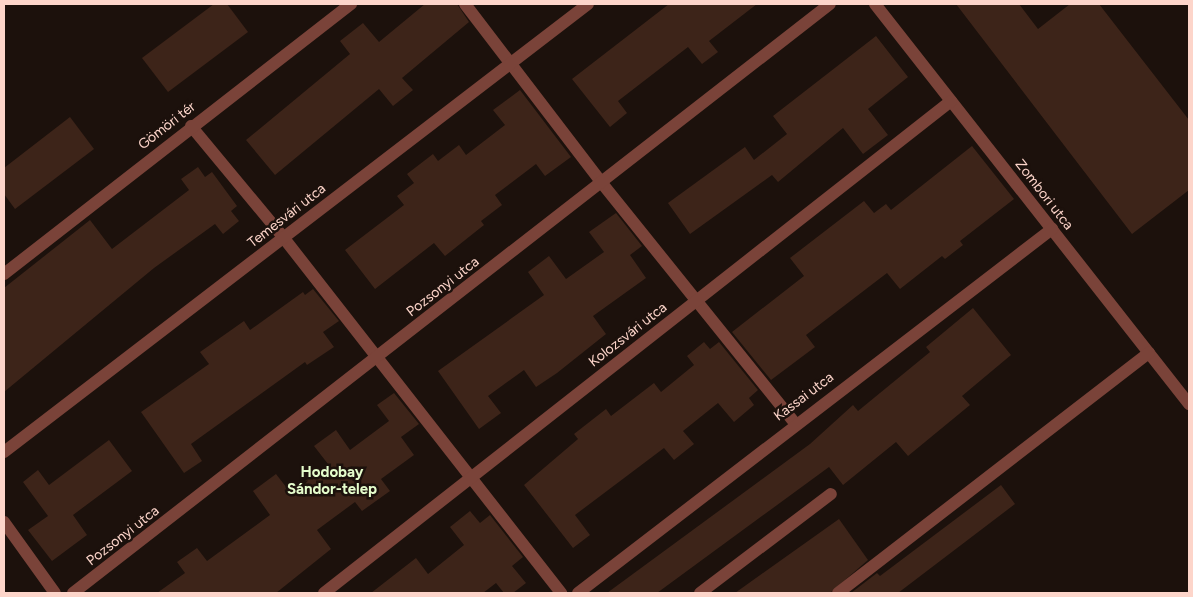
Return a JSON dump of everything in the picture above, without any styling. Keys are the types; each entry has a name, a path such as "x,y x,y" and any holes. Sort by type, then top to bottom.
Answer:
{"street":[{"name":"Gömöri tér","path":"4,274 191,126 351,4"},
{"path":"465,4 601,182 795,423"},
{"name":"Temesvári utca","path":"4,452 588,4"},
{"name":"Pozsonyi utca","path":"73,593 830,4"},
{"name":"Zombori utca","path":"875,4 1189,404"},
{"name":"Kolozsvári utca","path":"324,593 951,101"},
{"path":"191,126 284,237 375,358 561,593"},
{"name":"Kassai utca","path":"578,593 795,423 1052,229"},
{"path":"838,593 1149,354"},
{"path":"700,593 831,494"},
{"path":"4,522 55,593"}],"building":[{"path":"214,4 227,4 248,32 168,92 142,58"},
{"path":"425,4 457,4 469,22 402,78 413,90 393,106 379,89 275,175 246,140 350,54 340,41 363,23 379,42"},
{"path":"669,4 757,4 709,41 718,52 702,64 688,47 618,101 627,113 610,127 572,79"},
{"path":"956,4 1019,4 1038,29 1070,4 1099,4 1189,120 1189,190 1132,234"},
{"path":"876,36 908,77 868,109 888,135 863,154 843,128 778,182 772,175 690,234 668,203 745,147 754,160 787,134 773,116"},
{"path":"520,90 571,157 545,176 536,164 495,195 502,205 481,221 484,225 445,256 434,243 375,289 345,250 404,205 397,196 414,183 407,174 433,154 438,161 459,145 466,155 505,125 493,110"},
{"path":"70,117 94,149 15,209 4,194 4,168"},
{"path":"972,146 1014,199 960,241 963,245 945,259 942,256 900,289 887,273 806,335 815,347 771,380 732,332 804,276 790,258 864,201 874,213 886,204 891,210"},
{"path":"198,167 205,177 212,172 237,206 231,211 239,221 223,234 215,224 154,268 4,392 4,288 90,220 112,249 189,190 181,179"},
{"path":"616,213 642,246 630,255 646,278 593,316 606,334 557,373 536,387 524,370 488,396 501,413 479,429 438,371 544,295 528,272 549,256 566,279 604,252 589,232"},
{"path":"313,289 339,321 323,332 334,347 307,365 305,362 191,444 202,461 184,473 141,412 209,364 200,352 244,321 250,330 303,292 305,295"},
{"path":"973,308 1011,355 962,396 970,405 908,456 896,442 843,485 829,467 657,593 607,593 810,444 853,405 858,411 930,352 926,347"},
{"path":"704,342 710,349 719,342 758,390 749,398 754,405 734,422 718,403 683,431 694,444 674,460 664,448 575,515 590,535 573,548 524,485 578,439 574,434 606,409 611,416 654,383 661,392 694,365 687,356"},
{"path":"394,393 419,424 401,437 414,455 381,479 390,491 362,511 355,502 317,530 331,549 276,593 157,593 185,573 177,562 197,548 207,561 270,515 253,491 276,474 290,492 328,464 314,446 336,430 350,450 389,421 377,405"},
{"path":"109,440 132,471 73,515 87,535 52,561 28,530 48,516 23,482 38,470 49,485"},
{"path":"1001,485 1015,504 898,593 851,593 877,573 880,576"},
{"path":"470,511 480,523 490,515 523,557 512,566 526,583 513,593 504,593 496,583 483,593 371,593 416,558 428,574 464,545 450,527"},
{"path":"839,519 868,560 830,593 735,593"}],"district":[{"name":"Hodobay Sándor-telep","path":"332,480"}]}
